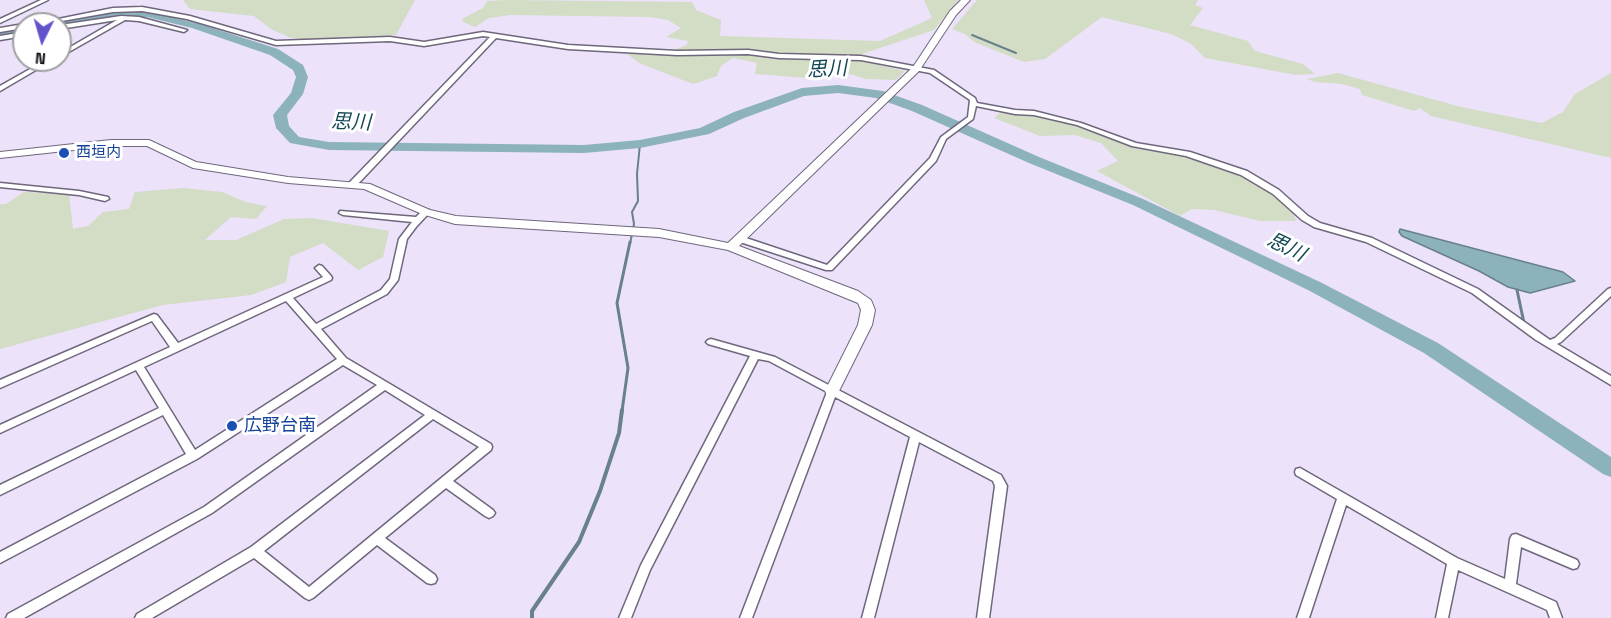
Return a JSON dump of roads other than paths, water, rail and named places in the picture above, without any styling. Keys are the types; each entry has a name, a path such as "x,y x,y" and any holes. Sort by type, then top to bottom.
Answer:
{"street":[{"path":"0,21 45,0"},
{"path":"137,0 136,4 142,9"},
{"path":"736,243 916,69 953,13 966,0"},
{"path":"72,17 113,10 142,9 188,17 276,44 390,39 424,44 483,34 549,45 653,52 748,52 779,56 861,58 932,71 969,94 974,104 971,118 943,138 933,159 829,268 736,243 658,233 422,216 343,213"},
{"path":"72,25 124,18 139,19 184,30"},
{"path":"72,48 124,18"},
{"path":"352,185 494,36"},
{"path":"0,88 29,72"},
{"path":"974,104 1034,113 1079,124 1134,145 1187,154 1244,173 1276,192 1305,218 1317,225 1369,240 1475,291 1550,345 1611,381"},
{"path":"0,155 111,143 150,143 193,165 211,170 352,185 378,190 422,216"},
{"path":"0,185 79,193 105,199"},
{"path":"315,328 384,292 394,279 403,239 422,216"},
{"path":"736,243 853,294 864,300 868,310 864,325 832,391 747,618"},
{"path":"0,429 328,278 319,268"},
{"path":"1550,345 1611,291"},
{"path":"255,551 309,594 487,447 343,360 288,297"},
{"path":"0,384 154,317 176,348"},
{"path":"711,342 772,359 997,478 1001,486 983,618"},
{"path":"625,618 645,569 756,354"},
{"path":"0,558 193,456 343,360"},
{"path":"138,366 193,456"},
{"path":"12,618 208,510 385,386"},
{"path":"0,490 165,409"},
{"path":"141,618 255,551 433,414"},
{"path":"868,618 916,435"},
{"path":"1300,472 1453,562 1552,606 1556,618"},
{"path":"446,481 489,513"},
{"path":"1303,618 1343,497"},
{"path":"376,538 431,579"},
{"path":"1510,587 1516,539 1573,564"},
{"path":"1442,618 1453,562"}],"waterway":[{"name":"思川","path":"72,22 116,14 147,14 196,26 274,52 299,68 302,77 297,94 280,115 283,128 295,140 329,146 584,149 640,144 704,131 739,115 802,92 838,89 878,94 917,108 1034,160 1138,202 1314,286 1431,348 1611,468"},
{"name":"思川","path":"0,34 12,32"},
{"path":"972,35 1016,53"},
{"path":"630,244 634,224 632,212 638,201 637,174 640,144"},
{"path":"622,411 628,368 617,303 630,242"},
{"path":"1517,290 1524,323"},
{"path":"532,618 532,611 579,542 600,491 619,433 622,410"}],"place":[{"name":"西垣内","path":"64,153"},
{"name":"広野台南","path":"232,426"}]}
